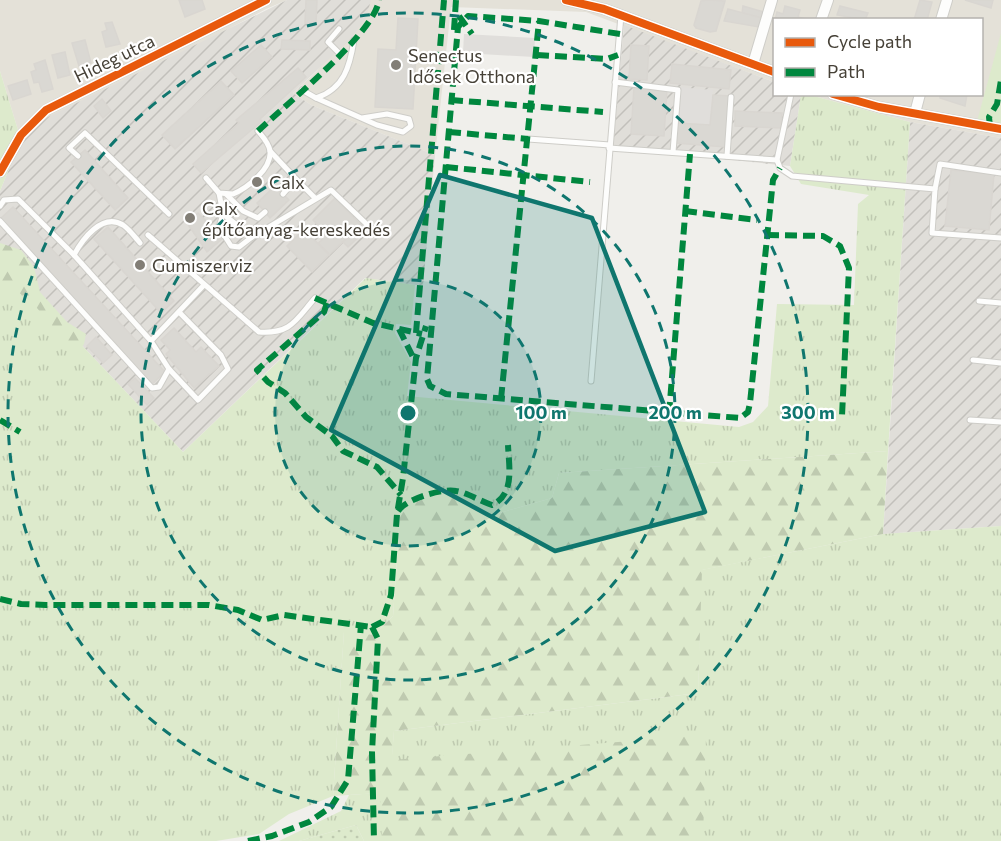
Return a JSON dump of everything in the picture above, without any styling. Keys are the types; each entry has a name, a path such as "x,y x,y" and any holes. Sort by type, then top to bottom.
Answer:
{"street":[{"name":"Hideg utca","path":"0,172 21,135 46,110 266,0"},
{"path":"566,0 605,4 621,15 773,72"},
{"path":"753,64 772,0"},
{"path":"822,18 828,0"},
{"path":"942,18 947,0"},
{"path":"840,96 879,107 1001,129"},
{"path":"915,113 919,96"}],"lane":[{"path":"591,381 621,15"},
{"path":"339,29 328,42 340,54"},
{"path":"316,98 332,91 350,68 354,40"},
{"path":"615,82 678,90 673,152"},
{"path":"302,90 362,118 403,132 411,126 409,119 399,115 362,118"},
{"path":"791,96 777,160 780,168 792,176 935,189"},
{"path":"728,156 731,97"},
{"path":"219,193 241,191 263,171 269,161 270,151 268,143 258,130"},
{"path":"78,156 69,148 86,133 169,214"},
{"path":"528,139 777,160"},
{"path":"270,151 315,198"},
{"path":"1001,173 940,164 935,189 932,233 1001,238"},
{"path":"206,178 219,193 223,214 219,227 231,246 239,247 331,190 378,235"},
{"path":"283,194 296,179"},
{"path":"226,194 250,216 258,218 265,212"},
{"path":"0,206 4,200 18,199 74,255 151,340 169,369 198,400 228,369 221,355 179,312"},
{"path":"223,214 252,237"},
{"path":"0,221 152,388 159,387 169,369"},
{"path":"74,255 81,241 97,226 108,223 121,224 140,243"},
{"path":"148,235 259,332 274,333 289,329 315,298"},
{"path":"151,340 204,285"},
{"path":"979,301 1001,303"},
{"path":"973,360 1001,363"},
{"path":"970,420 1001,422"}],"highlighted area":[{"path":"440,175 592,218 705,512 555,551 331,430"}],"shaded area":[{"path":"0,0 287,0 266,9 21,140 0,71"},
{"path":"287,0 371,0 366,18 351,38 293,93 311,105 435,155 423,286 365,278 183,452 0,259 0,191 21,140 48,117"},
{"path":"370,0 1001,0 1001,138 910,122 814,96 983,96 983,18 773,18 773,82 586,12 451,7 435,155 311,105 293,93 317,71"},
{"path":"624,25 773,82 773,96 801,96 790,166 613,148"},
{"path":"464,34 535,38 534,57 463,53"},
{"path":"678,87 713,90 710,125 675,122"},
{"path":"910,122 1001,138 1001,526 883,534"}],"green space":[{"path":"1001,33 1001,129 976,125"},
{"path":"0,71 21,140 0,191"},
{"path":"801,96 814,96 910,122 888,451 559,473 552,498 489,516 450,495 400,515 393,616 374,635 344,632 333,796 289,814 259,834 216,841 0,841 0,259 183,452 366,278 415,285 411,325 396,324 395,333 411,362 407,396 739,427 753,422 768,406 777,304 854,305 858,204 869,195 801,184 790,166"},
{"path":"0,243 21,250 34,267 40,292 67,322 86,334 80,350 58,339 54,328 31,301 15,290 0,290"},
{"path":"888,451 883,534 702,570 698,693 394,731 392,760 706,735 703,841 382,841 380,793 333,796 344,631 374,635 393,616 400,515 415,502 450,495 489,516 552,498 559,473"},
{"path":"1001,526 1001,841 364,841 356,825 299,841 279,841 341,811 349,795 389,792 394,731 698,693 701,570 883,534"},
{"path":"356,825 364,841 299,841"}],"building":[{"path":"179,0 202,0 205,9 185,17"},
{"path":"306,0 317,0 316,24 305,23"},
{"path":"920,0 932,2 928,18 915,18"},
{"path":"965,0 993,0 991,8"},
{"path":"701,1 725,1 716,31 710,32 696,28 694,25"},
{"path":"743,6 764,12 762,18 742,13"},
{"path":"785,6 800,10 798,17 802,18 776,18 777,12 783,14"},
{"path":"840,6 868,13 866,18 837,15"},
{"path":"728,9 762,18 759,27 724,21"},
{"name":"Senectus Idősek Otthona","path":"398,18 418,19 413,109 375,107 378,49 396,50"},
{"path":"112,22 120,44 106,47 102,32 107,30 105,23"},
{"path":"85,40 91,63 79,66 72,43"},
{"path":"282,40 310,41 310,50 281,49"},
{"path":"261,45 272,57 242,83 231,71"},
{"path":"631,45 649,46 647,80 629,79"},
{"path":"65,52 70,75 58,78 52,55"},
{"path":"45,60 53,89 42,92 39,82 34,83 31,72 36,70 34,64"},
{"path":"672,64 731,70 729,89 670,83"},
{"path":"298,68 306,77 260,119 262,121 201,173 193,164 239,123 236,120"},
{"path":"27,80 31,94 13,100 8,86"},
{"path":"221,81 234,95 175,149 162,135"},
{"path":"634,87 667,89 664,136 631,134"},
{"path":"713,95 730,96 725,147 676,143 678,123 710,125"},
{"path":"940,96 967,96 965,106 940,98"},
{"path":"102,99 111,111 103,118 94,106"},
{"path":"735,111 782,113 781,128 735,126"},
{"path":"85,150 128,198 115,210 71,162"},
{"path":"951,170 994,174 989,230 945,226"},
{"path":"275,186 289,200 270,218 257,203"},
{"path":"335,198 361,225 329,255 318,243 322,240 319,236 324,231 313,220"},
{"path":"13,207 165,372 152,384 0,219"},
{"path":"198,213 223,238 207,252 187,223"},
{"path":"361,225 366,230 348,247 343,242"},
{"path":"108,227 174,301 161,313 94,239"},
{"path":"304,229 329,255 312,272 287,246"},
{"path":"174,328 196,352 201,347 219,366 194,388 166,354 170,350 161,340"},
{"path":"96,337 112,355 103,363 87,346"},
{"path":"135,378 154,398 147,405 128,384"}],"marked path":[{"path":"258,131 346,49 374,14 379,0"},
{"path":"416,333 444,0"},
{"path":"454,30 456,0"},
{"path":"459,16 472,34"},
{"path":"620,34 539,21 468,16 458,27 427,379 430,386 446,394 740,418 748,412 750,403 773,180 780,168"},
{"path":"501,399 539,21"},
{"path":"537,55 607,59 618,55"},
{"path":"990,127 989,117 997,104 1001,80"},
{"path":"451,100 603,112"},
{"path":"449,132 528,139"},
{"path":"669,414 690,154"},
{"path":"446,167 590,182"},
{"path":"685,211 757,220"},
{"path":"767,235 823,236 840,246 849,268 842,416"},
{"path":"315,298 373,323 422,334"},
{"path":"327,303 324,312 257,370 268,382 285,393 306,417 332,436 343,451 377,467 401,495"},
{"path":"372,627 382,622 391,595 397,514 416,358 426,326"},
{"path":"399,329 415,361"},
{"path":"0,420 20,432"},
{"path":"398,511 408,502 434,493 450,491 464,493 492,505 504,494 509,480 508,445"},
{"path":"0,599 21,604 46,605 209,605 238,610 262,620 284,615 372,627"},
{"path":"248,841 272,836 309,822 331,807 348,780 361,625"},
{"path":"372,627 378,639 372,752 374,841"}],"cycle path":[{"path":"0,172 21,135 46,110 266,0"},
{"path":"566,0 604,9 773,72"},
{"path":"840,96 879,107 1001,129"}],"place":[{"name":"Senectus Idősek Otthona","path":"396,65"},
{"name":"Calx","path":"257,182"},
{"name":"Calx építőanyag-kereskedés","path":"190,218"},
{"name":"Gumiszerviz","path":"140,265"}]}
